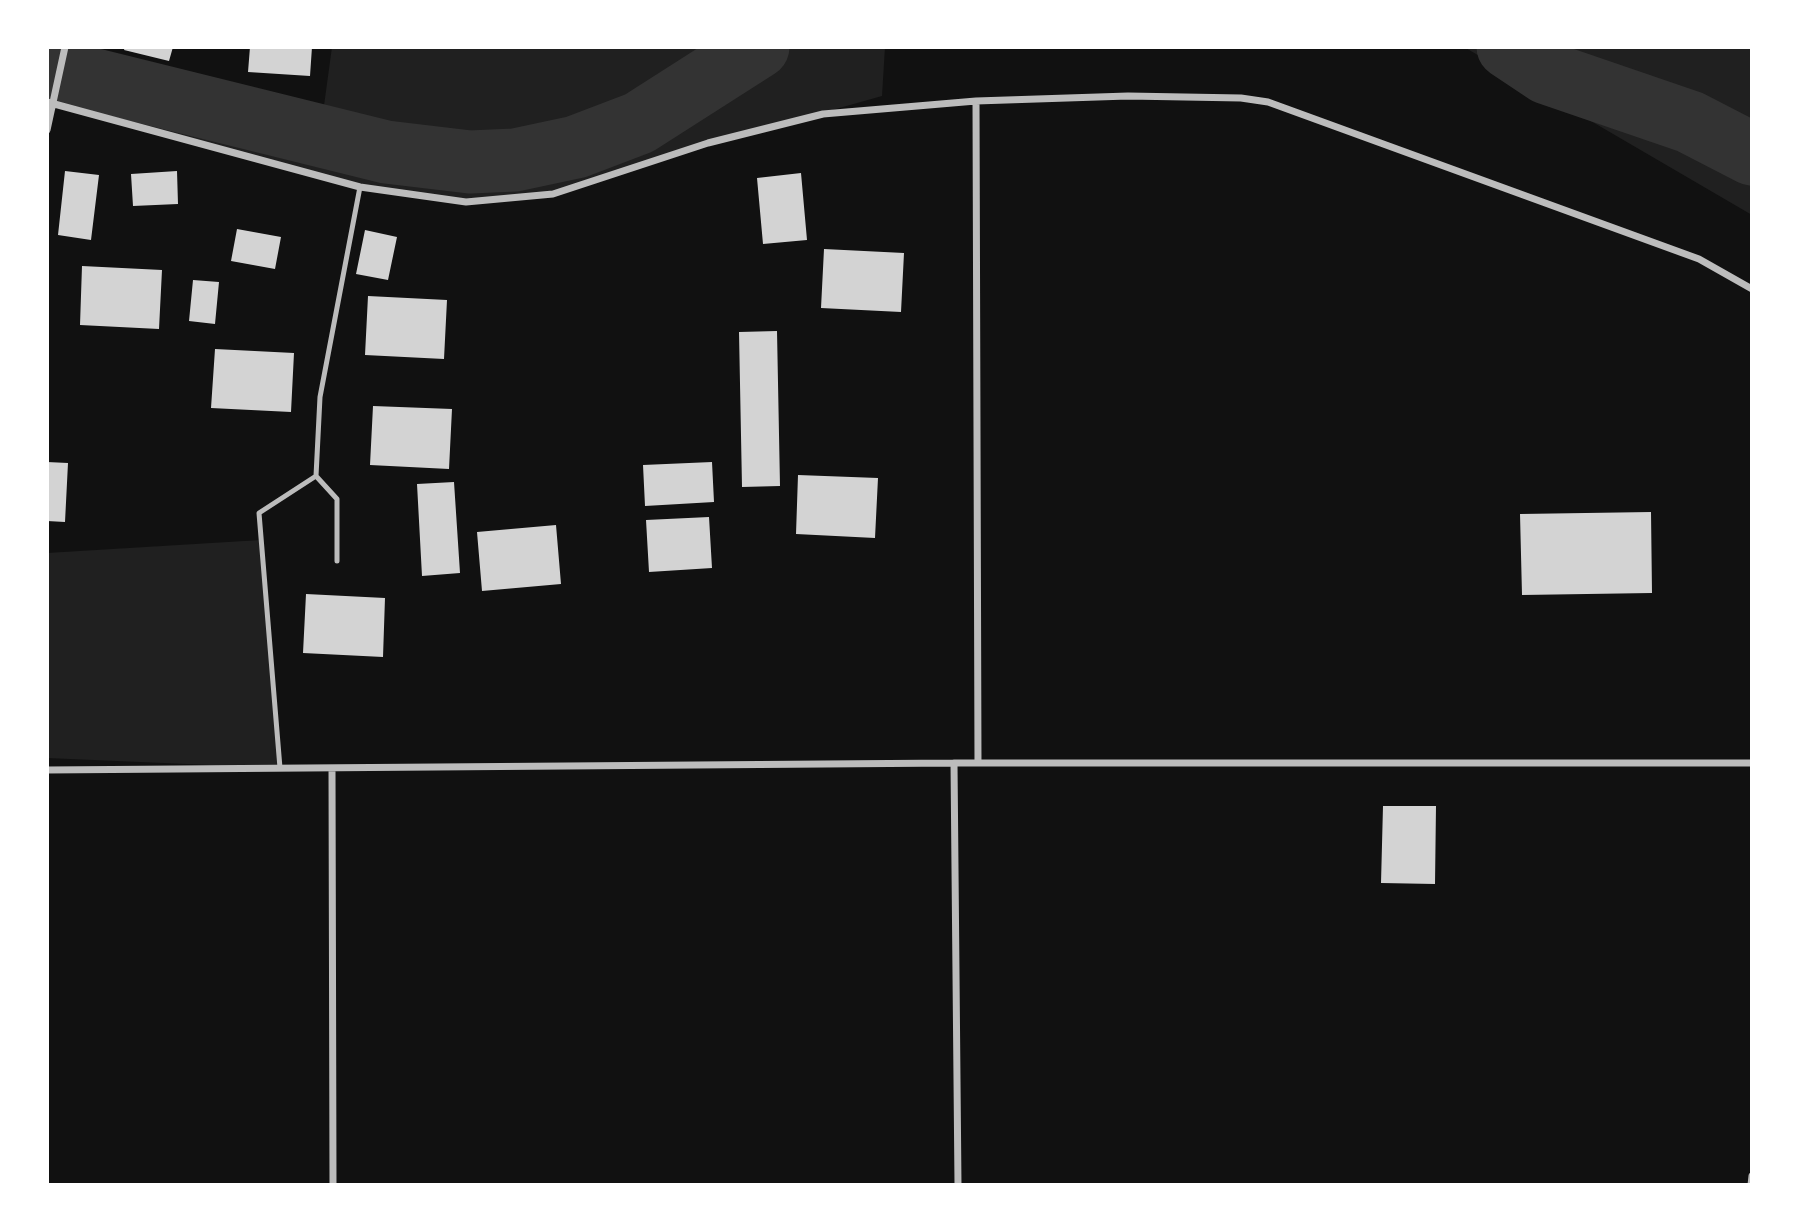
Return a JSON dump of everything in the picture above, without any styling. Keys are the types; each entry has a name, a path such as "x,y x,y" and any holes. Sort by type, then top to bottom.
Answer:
{"street":[{"path":"47,130 50,103 65,47"},
{"path":"50,103 360,187 466,202 552,194 708,143 823,114 976,101 1128,96 1241,98 1268,102 1699,259 1752,289"},
{"path":"976,101 978,763"},
{"path":"47,770 978,763 1752,763"},
{"path":"954,764 958,1185"},
{"path":"332,768 333,1185"},
{"path":"1751,1185 1752,1176"}],"lane":[{"path":"337,561 337,499 316,475 320,397 360,187"},
{"path":"280,768 259,513 316,475"}],"shaded area":[{"path":"65,47 76,47 323,113 332,47 885,47 882,96 658,159 553,194 452,200 372,189 53,104"},
{"path":"1464,47 1752,47 1752,215"},
{"path":"261,540 280,768 47,758 47,553"}],"building":[{"path":"125,47 173,47 169,61 124,50"},
{"path":"250,47 312,47 310,76 248,72"},
{"path":"65,171 99,175 91,240 58,235"},
{"path":"177,171 178,204 133,206 131,174"},
{"path":"801,173 807,240 763,244 757,178"},
{"path":"237,229 281,237 275,269 231,261"},
{"path":"365,230 397,237 388,280 356,274"},
{"path":"824,249 904,253 901,312 821,308"},
{"path":"82,266 162,270 159,329 80,325"},
{"path":"193,280 219,282 215,324 189,321"},
{"path":"368,296 447,300 444,359 365,355"},
{"path":"777,331 780,486 742,487 739,332"},
{"path":"215,349 294,353 291,412 211,408"},
{"path":"373,406 452,409 449,469 370,465"},
{"path":"47,462 68,463 65,522 47,521"},
{"path":"712,462 714,502 645,506 643,465"},
{"path":"798,475 878,478 875,538 796,534"},
{"path":"454,482 460,573 422,576 417,484"},
{"path":"1651,512 1652,593 1522,595 1520,514"},
{"path":"709,517 712,568 649,572 646,520"},
{"path":"556,525 561,584 482,591 477,532"},
{"path":"306,594 385,598 383,657 303,653"},
{"path":"1383,806 1436,806 1435,884 1381,883"}],"waterway":[{"path":"47,68 386,152 470,162 515,160 576,147 639,123 758,47"},
{"path":"1508,47 1547,73 1690,122 1752,154"}]}
